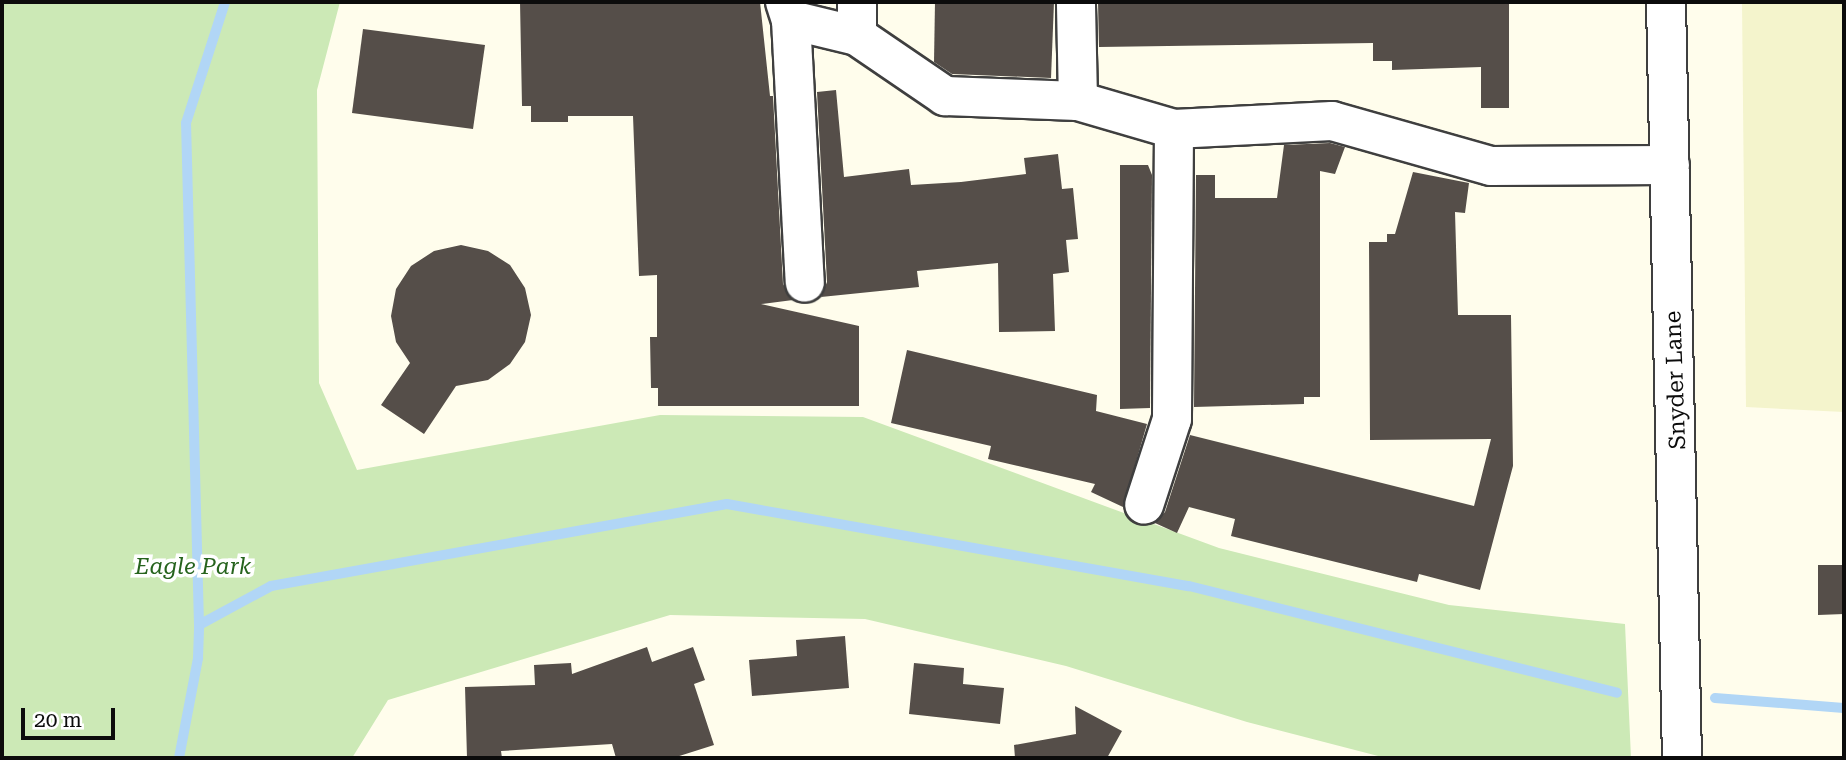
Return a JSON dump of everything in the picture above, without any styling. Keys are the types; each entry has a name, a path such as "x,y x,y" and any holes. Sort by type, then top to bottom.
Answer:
{"street":[{"path":"1076,2 1078,101"},
{"name":"Snyder Lane","path":"1666,2 1681,552 1682,758"},
{"path":"805,283 788,11 857,19 945,96 1078,101 1174,129 1332,121 1491,166 1670,165"},
{"path":"1144,505 1172,419 1174,129"}],"green space":[{"name":"Eagle Park","path":"2,2 340,2 317,90 319,383 357,470 660,415 863,417 1219,548 1449,605 1625,624 1631,758 1382,757 1247,722 1066,666 865,619 670,615 388,700 352,758 2,758"},
{"path":"1742,2 1844,2 1844,412 1746,407"}],"building":[{"path":"520,2 760,2 770,96 773,96 783,284 793,300 761,304 859,326 859,406 658,406 658,388 651,388 650,337 657,337 657,275 639,276 633,116 568,116 568,122 531,122 531,106 522,106"},
{"path":"935,2 1054,2 1051,78 952,74 934,62"},
{"path":"1098,2 1509,2 1509,108 1481,108 1481,67 1392,70 1392,61 1373,61 1373,43 1099,47"},
{"path":"363,29 485,45 473,129 352,113"},
{"path":"836,90 844,177 909,169 911,185 961,182 1026,174 1024,158 1058,154 1062,189 1073,188 1078,239 1066,240 1069,272 1053,274 1055,331 999,332 998,263 917,271 919,287 821,297 827,282 817,92"},
{"path":"1330,143 1345,147 1335,174 1320,171 1320,397 1304,397 1304,404 1194,407 1196,175 1215,175 1215,198 1277,198 1284,145"},
{"path":"1120,165 1148,165 1152,175 1150,408 1120,409"},
{"path":"1413,172 1469,183 1465,213 1455,212 1458,315 1511,315 1513,466 1480,590 1419,574 1417,582 1231,536 1235,519 1189,507 1177,533 1155,523 1165,512 1190,435 1474,506 1491,439 1370,440 1369,242 1387,242 1387,234 1395,234"},
{"path":"461,245 488,251 510,265 525,288 531,315 525,342 510,364 488,380 456,386 424,434 381,405 410,363 396,342 391,316 396,289 411,266 434,251"},
{"path":"907,350 1097,395 1096,411 1147,424 1123,507 1091,492 1095,484 988,459 991,446 891,423"},
{"path":"1818,565 1844,565 1844,614 1818,615"},
{"path":"845,636 849,688 752,696 749,660 797,656 796,640"},
{"path":"647,647 652,662 693,647 705,680 694,684 714,745 673,758 616,758 612,744 501,751 502,758 467,758 465,687 535,685 534,665 571,663 572,674"},
{"path":"914,663 964,668 963,684 1004,688 1000,724 909,714"},
{"path":"1075,706 1122,731 1107,758 1015,758 1014,745 1076,734"}],"waterway":[{"path":"179,758 198,658 199,625 186,123 225,2"},
{"path":"199,625 271,586 727,504 1189,586 1617,693"},
{"path":"1715,698 1844,708"}]}
